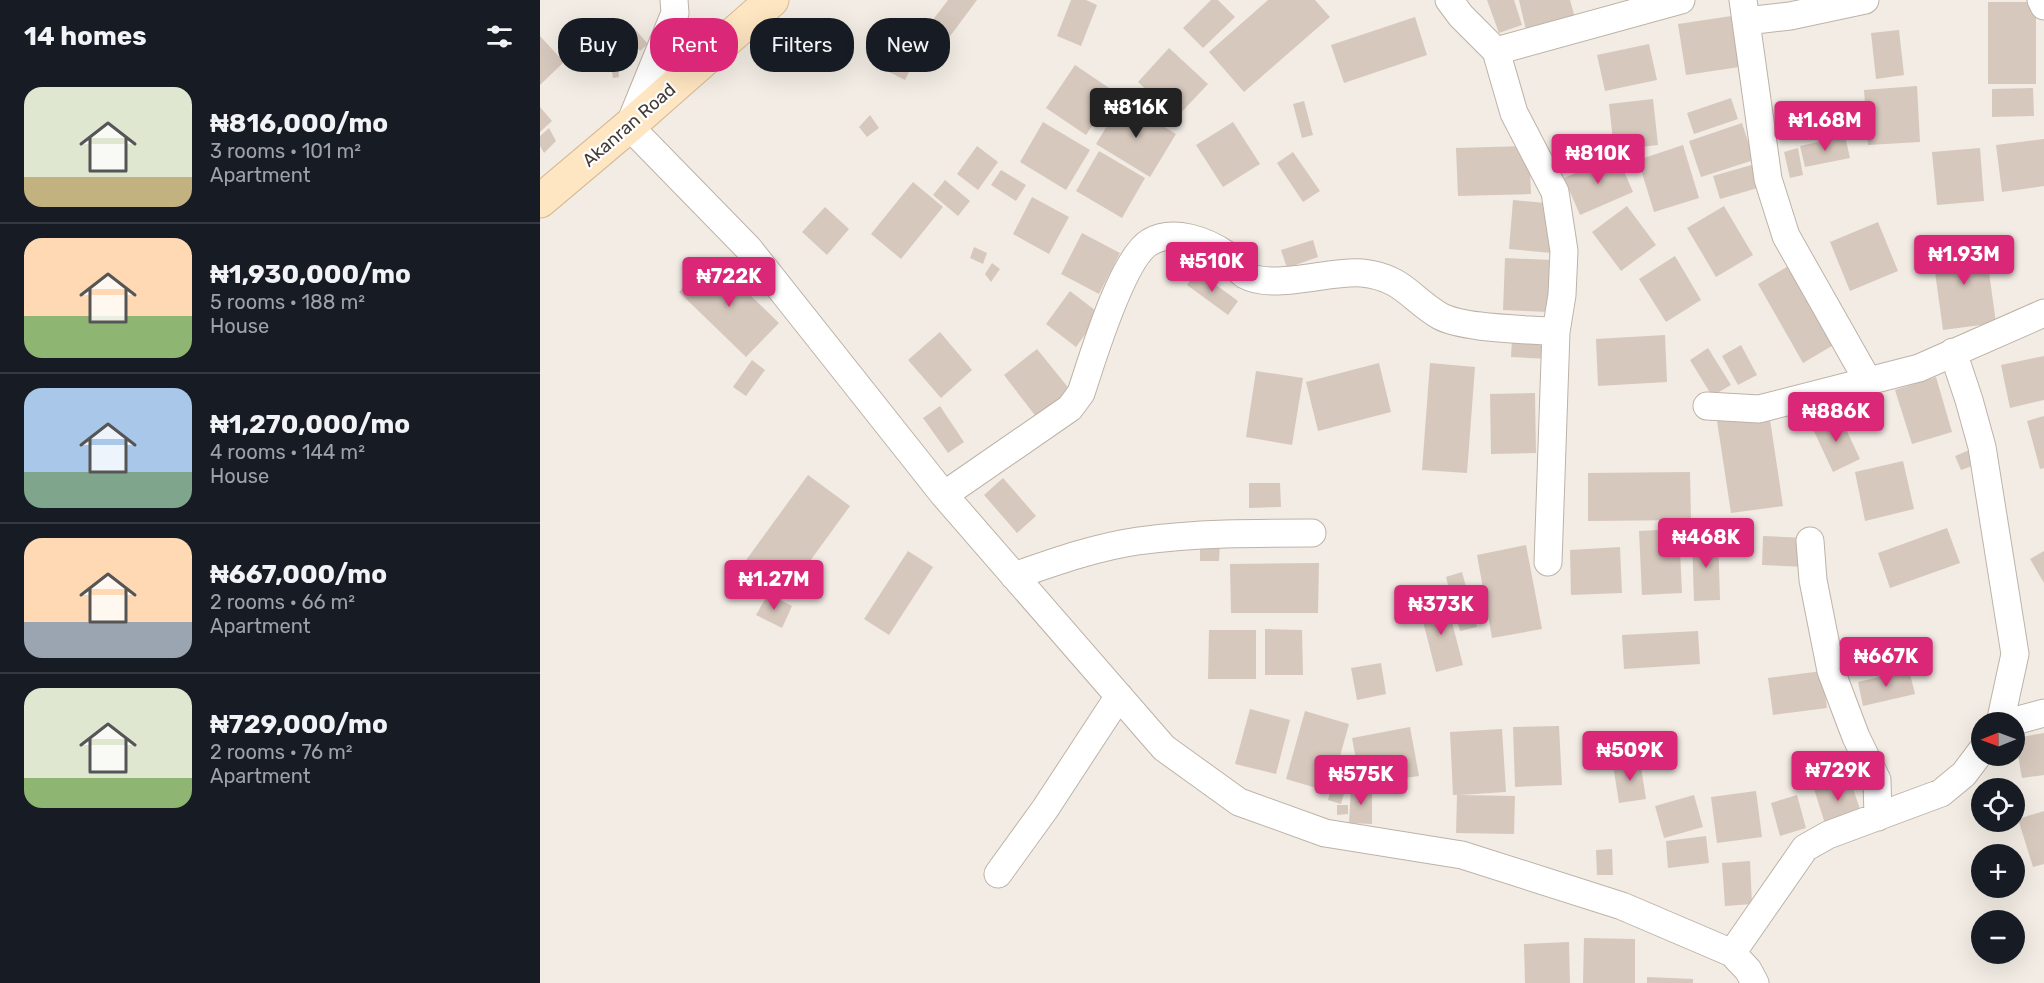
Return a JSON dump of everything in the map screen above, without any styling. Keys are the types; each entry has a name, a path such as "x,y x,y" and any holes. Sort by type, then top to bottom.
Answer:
{"main road":[{"name":"Akanran Road","path":"540,201 629,126 771,0"}],"street":[{"path":"674,0 675,12 629,126 749,249 944,495 1164,748 1239,802 1325,833 1462,855 1622,906 1745,968 1747,931 1805,848 1828,835 1941,793 1964,774 1971,765"},
{"path":"1449,0 1461,16 1496,51 1514,113 1555,192 1564,251 1562,296 1556,332 1548,562"},
{"path":"1496,51 1681,0"},
{"path":"1865,0 1790,16 1744,10 1768,179 1786,236 1868,381"},
{"path":"2041,0 2044,6"},
{"path":"944,495 1070,408 1081,393 1122,280 1139,252 1150,242 1172,235 1189,237 1227,256 1244,275 1258,279 1281,281 1359,273 1379,275 1396,282 1440,316 1460,324 1556,332"},
{"path":"1707,406 1759,409 1919,368 2044,313"},
{"path":"1953,352 1982,447 2015,654 2002,712"},
{"path":"1014,576 1063,558 1137,541 1228,534 1312,532"},
{"path":"1810,541 1813,580 1831,671 1856,737 1877,780 1878,817"},
{"path":"998,874 1045,809 1119,696"},
{"path":"2025,718 2044,713"}],"building":[{"path":"948,0 977,0 950,36 950,18 934,18"},
{"path":"1071,0 1086,0 1097,5 1081,46 1057,36"},
{"path":"1211,0 1218,0 1235,17 1203,48 1183,28"},
{"path":"1268,0 1315,0 1330,17 1244,92 1209,52"},
{"path":"1487,0 1514,0 1522,25 1499,33"},
{"path":"1519,0 1570,0 1575,18 1526,30"},
{"path":"1988,2 2036,2 2036,84 1988,84"},
{"path":"1738,15 1746,66 1686,75 1678,24"},
{"path":"1415,17 1427,55 1344,83 1331,45"},
{"path":"1899,30 1904,75 1876,79 1871,33"},
{"path":"638,33 648,44 640,51 638,49"},
{"path":"540,36 558,56 558,68 540,85"},
{"path":"1649,44 1657,80 1605,91 1597,55"},
{"path":"1169,48 1208,84 1176,118 1138,82"},
{"path":"1075,65 1115,92 1086,135 1046,108"},
{"path":"612,72 618,72 619,77 613,78"},
{"path":"889,72 909,72 905,80"},
{"path":"1917,86 1920,142 1868,145 1864,90"},
{"path":"2033,88 2034,116 1992,117 1992,89"},
{"path":"1731,98 1738,119 1694,134 1687,113"},
{"path":"1653,99 1658,145 1614,150 1609,104"},
{"path":"1122,101 1176,134 1150,177 1096,144"},
{"path":"1304,101 1313,135 1302,138 1293,104"},
{"path":"540,107 552,121 540,132"},
{"path":"870,115 879,128 867,137 859,127"},
{"path":"1043,122 1090,150 1066,190 1020,162"},
{"path":"1233,122 1260,164 1223,187 1196,145"},
{"path":"1742,123 1754,160 1701,177 1689,141"},
{"path":"549,128 556,141 544,153 540,146 540,136"},
{"path":"1845,136 1850,158 1805,167 1800,146"},
{"path":"2044,139 2044,186 2002,192 1996,145"},
{"path":"1683,145 1699,198 1654,212 1638,160"},
{"path":"977,146 998,162 978,190 957,174"},
{"path":"1529,146 1531,194 1458,196 1456,148"},
{"path":"1798,148 1803,175 1790,178 1784,152"},
{"path":"1980,148 1984,201 1937,205 1932,152"},
{"path":"1099,151 1145,178 1122,218 1076,191"},
{"path":"1293,152 1320,191 1303,202 1277,163"},
{"path":"1617,155 1633,192 1580,215 1564,178"},
{"path":"1755,164 1761,187 1720,199 1713,176"},
{"path":"1001,170 1026,185 1016,201 991,185"},
{"path":"945,180 970,201 958,216 933,195"},
{"path":"913,182 943,207 901,259 871,234"},
{"path":"1032,197 1069,217 1049,254 1013,234"},
{"path":"1513,200 1557,204 1552,253 1509,249"},
{"path":"1627,206 1656,245 1621,271 1592,232"},
{"path":"1724,206 1753,255 1716,277 1687,228"},
{"path":"825,207 849,229 827,255 802,232"},
{"path":"1878,222 1898,271 1850,291 1830,242"},
{"path":"1082,233 1120,253 1099,294 1061,274"},
{"path":"1313,240 1318,257 1287,268 1281,250"},
{"path":"1985,243 1996,323 1943,330 1932,250"},
{"path":"974,247 987,253 983,264 970,258"},
{"path":"1675,256 1701,300 1666,322 1639,279"},
{"path":"712,258 779,323 746,357 679,292"},
{"path":"1505,258 1552,260 1550,312 1503,310"},
{"path":"1797,261 1842,340 1803,363 1758,284"},
{"path":"992,263 1000,269 991,282 985,274"},
{"path":"1197,271 1238,301 1228,315 1187,285"},
{"path":"1070,291 1100,314 1076,347 1046,324"},
{"path":"940,332 972,370 941,398 908,360"},
{"path":"1665,335 1667,382 1598,386 1596,339"},
{"path":"1512,339 1550,340 1549,359 1511,357"},
{"path":"1741,345 1757,375 1738,385 1722,356"},
{"path":"1708,348 1731,385 1712,396 1690,360"},
{"path":"1037,349 1071,391 1037,418 1004,375"},
{"path":"2044,356 2044,400 2010,408 2001,365"},
{"path":"752,360 765,370 746,396 733,387"},
{"path":"1379,363 1391,412 1318,431 1306,382"},
{"path":"1430,363 1475,367 1467,473 1422,470"},
{"path":"1256,371 1303,378 1292,445 1246,437"},
{"path":"1936,377 1952,432 1912,444 1895,390"},
{"path":"1535,393 1536,453 1491,454 1490,394"},
{"path":"940,406 964,442 948,453 923,418"},
{"path":"1769,413 1783,506 1731,513 1717,421"},
{"path":"1839,414 1860,459 1833,472 1812,427"},
{"path":"2044,416 2044,468 2040,469 2027,421"},
{"path":"1972,449 1978,464 1961,470 1955,456"},
{"path":"1903,461 1914,509 1865,521 1855,472"},
{"path":"1690,472 1691,520 1588,521 1588,473"},
{"path":"808,475 850,506 786,594 744,563"},
{"path":"1003,478 1036,516 1017,533 984,495"},
{"path":"1249,483 1280,483 1281,507 1249,508"},
{"path":"1947,528 1960,563 1890,588 1878,553"},
{"path":"1679,529 1682,593 1642,595 1639,531"},
{"path":"1718,536 1720,600 1694,601 1692,537"},
{"path":"1763,536 1808,538 1806,567 1762,565"},
{"path":"1200,543 1220,544 1219,561 1200,561"},
{"path":"1526,545 1542,629 1492,638 1477,555"},
{"path":"1620,547 1622,593 1571,595 1570,550"},
{"path":"908,551 933,567 889,635 864,619"},
{"path":"2044,551 2044,583 2030,559"},
{"path":"1319,563 1318,613 1231,613 1230,564"},
{"path":"1462,572 1477,627 1460,631 1446,577"},
{"path":"768,594 792,606 782,628 756,615"},
{"path":"1446,599 1463,665 1436,672 1419,606"},
{"path":"1265,629 1302,630 1303,675 1265,675"},
{"path":"1209,630 1256,630 1256,679 1208,679"},
{"path":"1698,631 1700,664 1624,669 1622,635"},
{"path":"1381,663 1386,694 1357,700 1351,668"},
{"path":"1909,670 1915,694 1863,706 1858,682"},
{"path":"1822,671 1827,708 1773,715 1768,678"},
{"path":"1250,709 1290,720 1276,774 1235,764"},
{"path":"1305,711 1349,724 1330,792 1286,779"},
{"path":"1559,726 1562,785 1515,787 1513,727"},
{"path":"1410,727 1419,776 1398,779 1399,785 1383,788 1382,782 1361,786 1352,738"},
{"path":"1502,729 1506,792 1459,795 1515,796 1514,834 1456,833 1457,795 1453,795 1450,732"},
{"path":"2044,733 2044,775 2022,778 2020,766 2025,766 2025,736"},
{"path":"1640,761 1646,799 1619,803 1613,765"},
{"path":"1335,775 1348,779 1341,804 1328,800"},
{"path":"1849,777 1862,815 1826,827 1814,789"},
{"path":"1351,787 1372,788 1372,824 1349,823"},
{"path":"1756,791 1762,837 1717,843 1711,797"},
{"path":"1694,795 1703,827 1664,838 1655,806"},
{"path":"1797,795 1806,828 1780,836 1771,803"},
{"path":"1337,805 1348,805 1348,814 1337,815"},
{"path":"2044,811 2044,864 2033,867 2022,832 2025,832 2025,817"},
{"path":"1706,836 1709,863 1668,868 1666,841"},
{"path":"1612,849 1613,875 1597,875 1596,850"},
{"path":"1750,861 1752,904 1725,906 1722,863"},
{"path":"1584,938 1635,939 1635,983 1583,983"},
{"path":"1569,942 1570,983 1525,983 1524,944"},
{"path":"1647,977 1693,979 1693,983 1647,983"}]}
